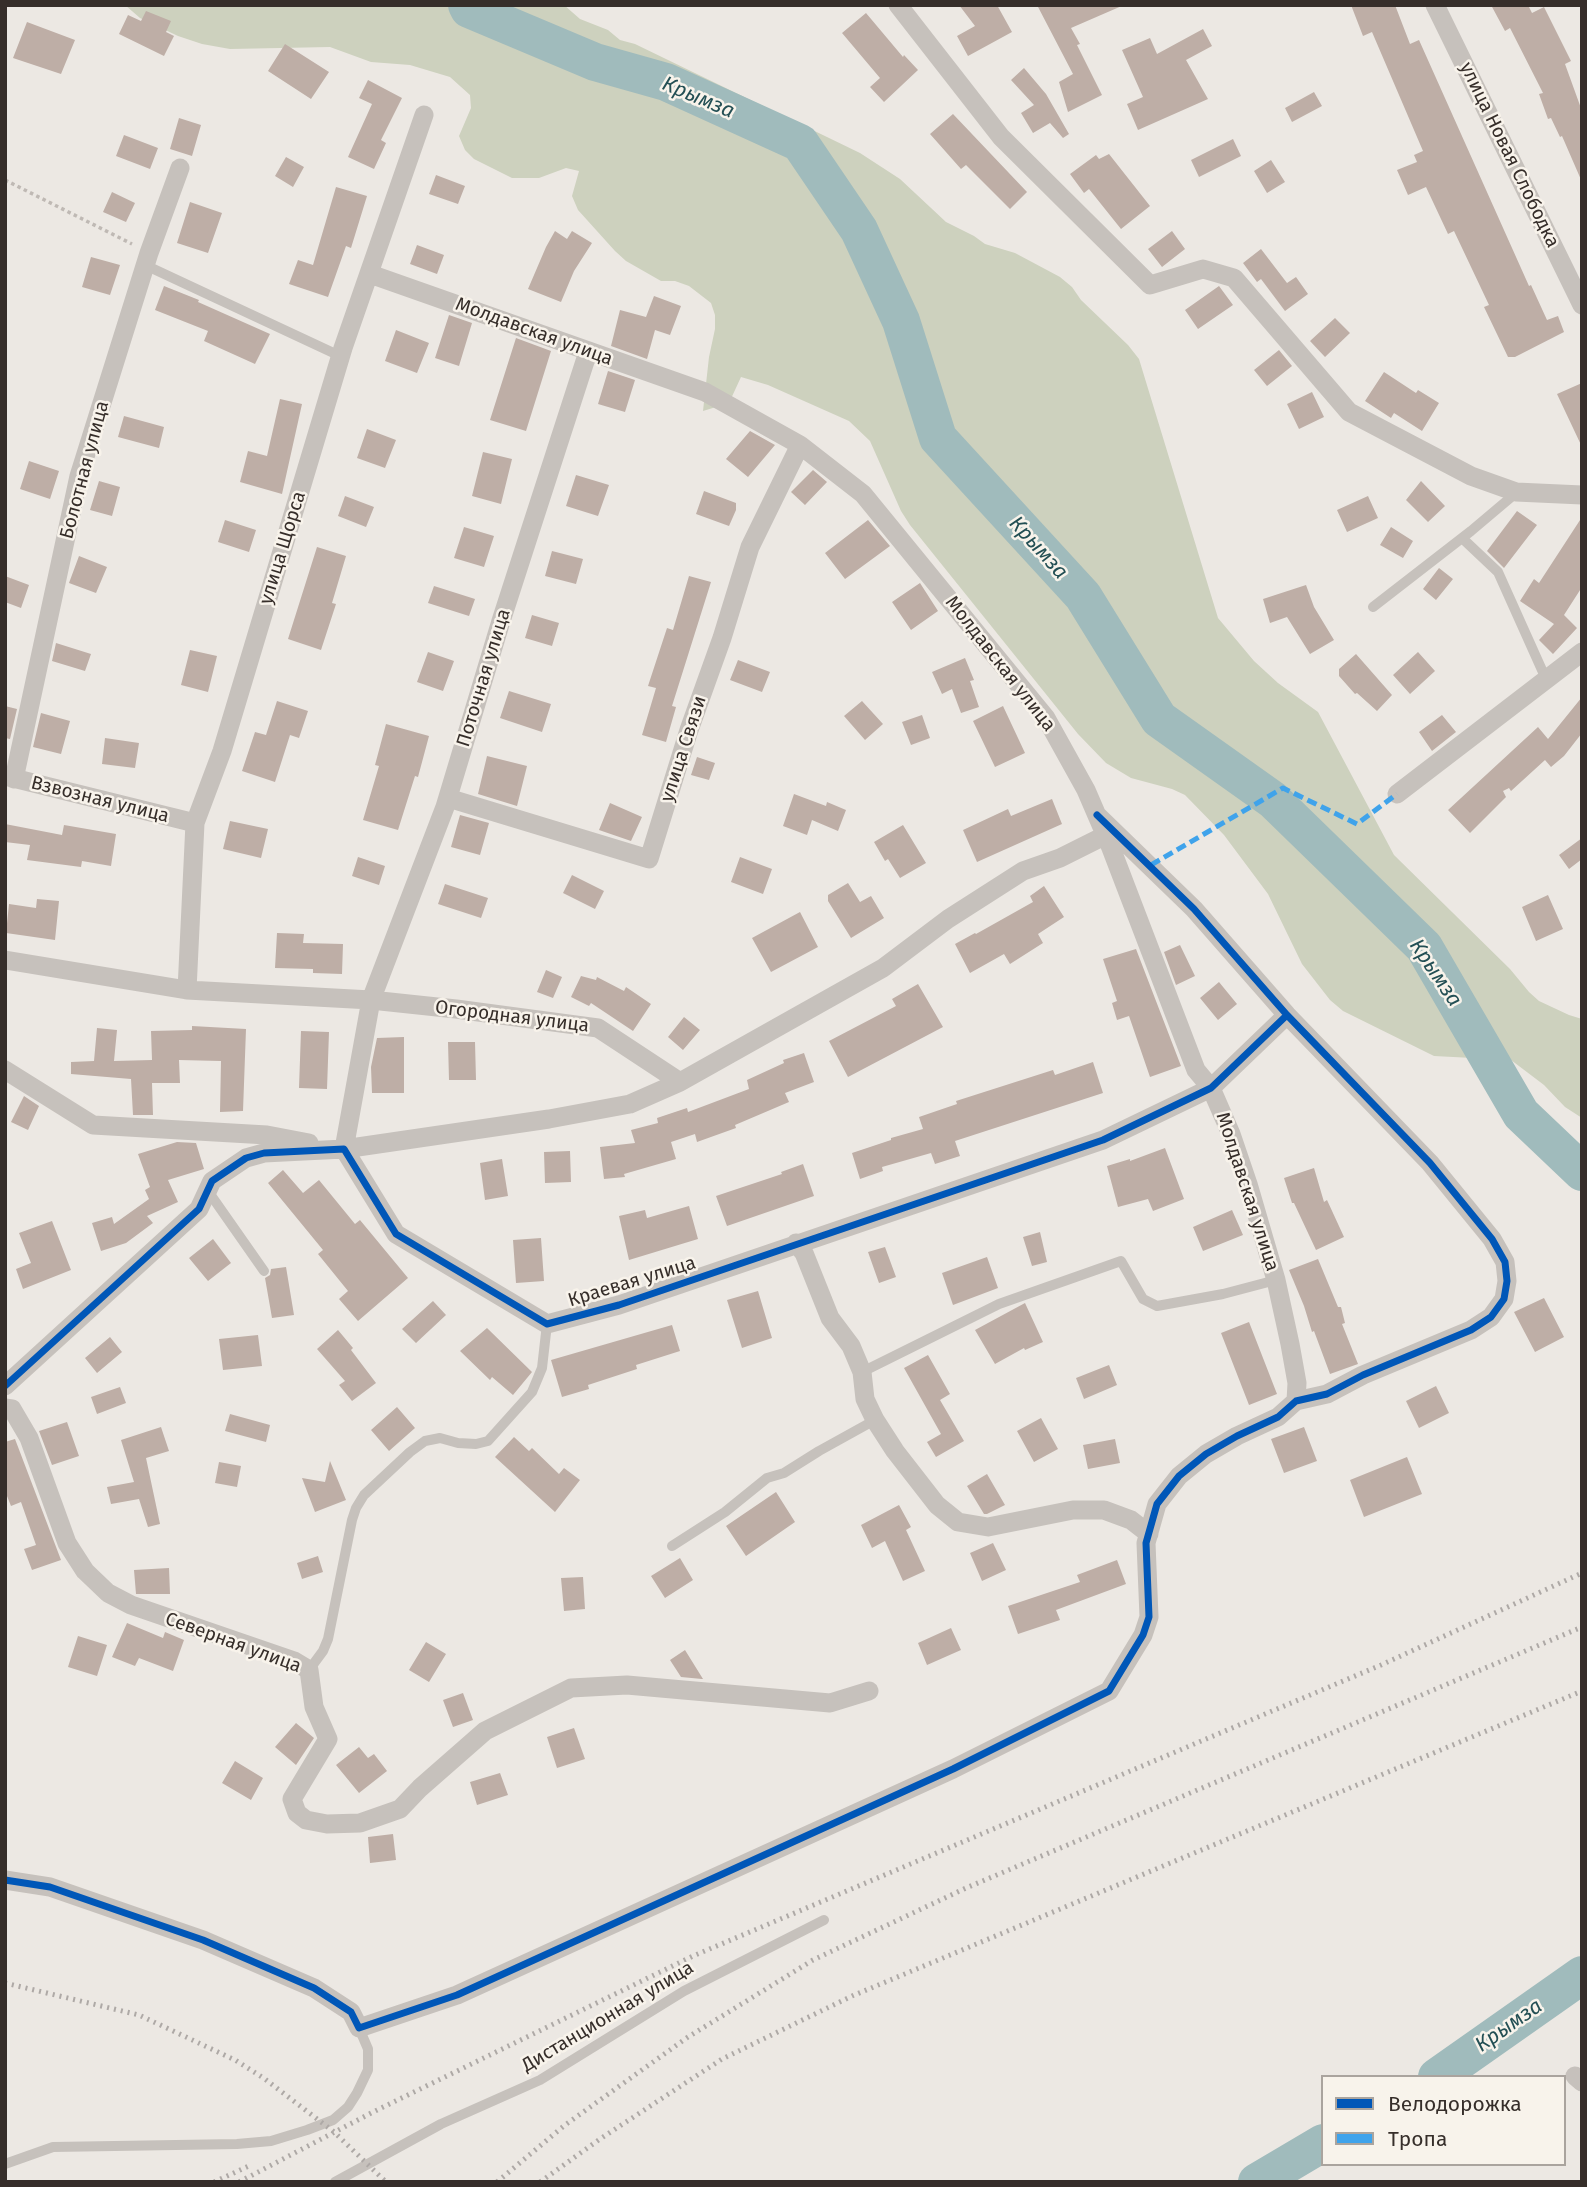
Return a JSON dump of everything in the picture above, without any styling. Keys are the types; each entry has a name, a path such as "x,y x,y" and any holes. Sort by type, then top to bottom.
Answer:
{"street":[{"path":"898,5 1001,137 1150,285 1203,270 1234,278 1349,412 1471,476 1516,492 1582,495"},
{"name":"улица Новая Слободка","path":"1435,5 1582,305"},
{"name":"улица Щорса","path":"187,990 195,823 222,751 340,356 424,115"},
{"name":"Болотная улица","path":"10,777 79,476 147,259 180,168"},
{"name":"Молдавская улица","path":"370,274 705,392 800,445 863,494 1046,718 1087,790 1196,1070 1211,1088 1244,1172 1276,1280 1297,1383 1296,1401"},
{"name":"Поточная улица","path":"344,1150 371,1000 448,798 501,621 588,352"},
{"name":"улица Связи","path":"448,798 649,859 750,547 800,445"},
{"path":"1397,794 1582,652"},
{"name":"Взвозная улица","path":"10,777 195,823"},
{"path":"5,1880 50,1887 203,1940 314,1987 351,2012 359,2028 457,1996 953,1769 1109,1691 1143,1635 1149,1617 1146,1542 1157,1504 1179,1476 1206,1454 1278,1417 1296,1401 1327,1394 1363,1375 1471,1330 1491,1317 1504,1299 1507,1281 1505,1262 1492,1239 1430,1163 1287,1015 1152,865 1097,815"},
{"path":"5,1386 199,1209 212,1181 246,1158 264,1153 344,1150 630,1104 680,1082 883,968 948,919 1023,871 1060,858 1106,835"},
{"name":"Огородная улица","path":"5,960 187,990 371,1000 598,1028 680,1082"},
{"name":"Краевая улица","path":"344,1150 397,1234 547,1324 619,1305 1103,1140 1211,1088 1287,1015"},
{"path":"5,1070 93,1125 267,1135 344,1150"},
{"path":"796,1243 804,1253 830,1318 851,1346 862,1373 866,1399 875,1420 895,1451 937,1505 958,1522 988,1527 1073,1510 1104,1510 1130,1520 1149,1534"},
{"name":"Северная улица","path":"5,1408 12,1409 29,1438 66,1543 85,1572 108,1593 131,1605 184,1625 294,1661 309,1670 314,1707 328,1739 292,1799 297,1813 306,1820 327,1824 359,1823 400,1809 485,1731 570,1688 627,1685 830,1703 869,1691"}],"lane":[{"path":"147,259 340,356"},
{"path":"1373,607 1516,492"},
{"path":"1462,538 1498,572 1546,679"},
{"path":"208,1190 264,1271"},
{"path":"862,1373 999,1304 1121,1261 1143,1299 1157,1306 1223,1294 1276,1280"},
{"path":"309,1670 328,1639 352,1520 364,1495 425,1441 440,1438 477,1444 488,1441 531,1392 542,1368 547,1324"},
{"path":"672,1546 725,1512 767,1478 783,1473 875,1420"},
{"name":"Дистанционная улица","path":"335,2182 441,2124 540,2080 684,1991 824,1920"},
{"path":"5,2164 53,2147 237,2144 271,2141 307,2130 333,2120 357,2094 368,2070 368,2049 359,2028"}],"path":[{"path":"5,180 147,259"}],"green space":[{"path":"125,5 450,5 457,13 469,9 470,5 564,5 580,19 608,30 620,40 635,44 860,153 900,179 946,222 985,244 1015,253 1060,277 1139,359 1218,618 1254,661 1278,683 1318,712 1394,855 1539,1001 1582,1019 1582,1118 1565,1107 1544,1085 1511,1060 1434,1056 1343,1011 1330,1000 1302,964 1268,894 1224,835 1185,795 1131,778 1106,763 1078,734 910,525 901,511 870,441 849,421 768,385 741,377 729,403 703,411 715,329 715,315 711,303 689,286 675,281 661,281 626,261 615,251 578,210 572,196 579,171 566,168 539,178 512,178 474,159 465,150 459,136 471,108 470,95 450,77 410,65 371,62 330,47 230,49 202,44 140,18"}],"building":[{"path":"959,5 997,5 1012,32 968,56 957,36 975,26"},
{"path":"1037,5 1124,5 1071,28 1102,95 1068,112 1059,82 1073,74"},
{"path":"1351,5 1395,5 1410,44 1419,40 1529,286 1531,285 1547,320 1558,316 1564,332 1515,357 1508,357 1484,307 1489,305 1454,231 1448,234 1426,187 1408,195 1397,170 1417,162 1414,155 1423,151 1372,32 1363,36"},
{"path":"1491,5 1528,5 1532,13 1544,7 1571,61 1565,64 1582,111 1582,182 1562,136 1560,137 1551,118 1548,119 1539,94 1543,93 1510,28 1505,31"},
{"path":"146,11 171,21 166,32 174,36 164,56 119,34 128,15 141,21"},
{"path":"866,13 903,57 904,55 918,70 884,102 870,87 880,78 842,33"},
{"path":"27,22 75,40 61,74 13,58"},
{"path":"1203,29 1212,46 1186,60 1208,99 1138,130 1127,104 1143,97 1122,50 1150,38 1157,54"},
{"path":"285,44 329,72 311,99 268,71"},
{"path":"1024,68 1046,94 1069,134 1063,138 1050,123 1033,133 1021,113 1034,105 1011,80"},
{"path":"368,80 402,98 381,140 386,143 374,169 348,157 372,104 359,98"},
{"path":"1314,92 1322,106 1292,122 1285,108"},
{"path":"953,114 1027,192 1010,209 966,165 961,169 930,134"},
{"path":"179,118 201,125 192,156 170,149"},
{"path":"124,135 158,148 150,169 116,156"},
{"path":"1233,139 1241,156 1199,177 1191,160"},
{"path":"1109,154 1150,206 1121,229 1089,189 1084,193 1070,174 1096,155 1099,159"},
{"path":"286,157 304,167 293,187 275,176"},
{"path":"1271,160 1285,182 1267,193 1254,171"},
{"path":"436,175 465,186 458,204 429,194"},
{"path":"336,187 367,196 351,248 346,246 328,297 289,284 298,260 313,265"},
{"path":"112,192 135,203 126,222 103,212"},
{"path":"190,202 222,213 208,253 177,243"},
{"path":"555,231 567,239 572,231 592,243 574,271 561,302 528,289"},
{"path":"1172,231 1185,249 1162,267 1148,249"},
{"path":"417,245 444,255 437,274 410,264"},
{"path":"1261,249 1287,283 1296,277 1308,294 1285,311 1261,279 1257,282 1243,263"},
{"path":"91,257 120,265 110,295 82,287"},
{"path":"164,286 270,334 255,364 204,341 208,331 155,310"},
{"path":"1219,286 1233,305 1198,329 1185,310"},
{"path":"654,296 681,306 670,335 655,330 647,359 611,346 620,310 646,317"},
{"path":"449,315 472,323 459,366 435,358"},
{"path":"1335,318 1350,333 1325,357 1310,341"},
{"path":"396,330 429,343 417,373 385,361"},
{"path":"516,338 551,351 526,431 490,420"},
{"path":"1279,350 1292,366 1267,386 1254,370"},
{"path":"608,371 635,380 625,412 598,404"},
{"path":"1384,372 1416,393 1418,390 1439,403 1422,431 1394,413 1391,418 1365,401"},
{"path":"1582,383 1582,447 1557,394"},
{"path":"1312,392 1324,417 1299,429 1287,404"},
{"path":"280,399 302,404 282,494 240,482 248,451 267,456"},
{"path":"124,416 164,427 159,448 118,437"},
{"path":"367,429 396,440 385,468 357,458"},
{"path":"750,431 775,445 748,477 726,459"},
{"path":"483,452 512,459 501,504 472,496"},
{"path":"29,461 59,471 50,499 20,489"},
{"path":"813,470 827,482 805,505 791,492"},
{"path":"576,475 609,485 598,516 566,506"},
{"path":"99,481 120,487 112,516 90,510"},
{"path":"1421,481 1445,506 1428,522 1406,500"},
{"path":"704,491 736,503 729,526 696,514"},
{"path":"345,496 374,507 366,527 338,516"},
{"path":"1368,496 1378,518 1347,532 1337,510"},
{"path":"1517,511 1537,525 1504,568 1487,551"},
{"path":"1582,517 1582,587 1564,615 1577,628 1553,654 1539,640 1554,624 1520,601 1534,579 1539,583"},
{"path":"225,520 256,530 249,552 218,542"},
{"path":"868,520 890,546 845,579 825,553"},
{"path":"464,527 494,536 484,567 454,558"},
{"path":"1391,527 1413,541 1403,558 1380,545"},
{"path":"317,547 346,556 332,603 336,604 321,650 288,639"},
{"path":"552,551 583,559 576,584 545,576"},
{"path":"79,556 107,567 96,593 69,583"},
{"path":"1439,568 1453,579 1436,600 1423,589"},
{"path":"5,576 29,585 21,608 5,602"},
{"path":"689,576 711,582 672,706 676,707 666,742 642,735 656,688 648,686 667,628 673,630"},
{"path":"920,583 938,611 911,630 892,602"},
{"path":"1306,585 1314,607 1334,640 1310,654 1287,617 1270,623 1263,599"},
{"path":"434,586 475,599 469,616 428,603"},
{"path":"532,615 559,623 552,646 525,638"},
{"path":"56,643 91,654 85,671 52,661"},
{"path":"190,650 217,656 208,692 181,685"},
{"path":"428,652 454,661 443,691 417,682"},
{"path":"1418,652 1435,671 1410,694 1393,675"},
{"path":"1356,654 1392,695 1377,711 1355,694 1339,676 1339,669"},
{"path":"965,658 974,680 970,681 979,707 961,713 952,689 942,694 932,672"},
{"path":"738,660 770,672 762,692 730,680"},
{"path":"509,691 551,704 542,732 500,718"},
{"path":"1582,697 1582,733 1564,756 1551,767 1545,760 1511,791 1509,788 1503,791 1506,797 1470,833 1448,810 1538,727 1548,739"},
{"path":"277,701 308,711 299,738 290,735 275,782 242,771 255,732 266,735"},
{"path":"862,701 883,724 865,740 844,716"},
{"path":"5,706 17,709 10,739 5,738"},
{"path":"1003,706 1025,753 995,767 973,721"},
{"path":"41,713 70,721 61,754 33,747"},
{"path":"922,715 930,738 911,745 902,722"},
{"path":"1442,715 1456,732 1432,751 1419,732"},
{"path":"386,724 429,736 418,777 415,776 398,830 363,820 379,766 375,765"},
{"path":"105,738 139,743 135,768 102,764"},
{"path":"487,756 527,766 517,806 478,794"},
{"path":"697,757 715,763 709,780 691,775"},
{"path":"794,794 846,810 838,831 812,820 807,835 783,826"},
{"path":"1052,799 1062,824 977,862 963,830 1008,809 1011,816"},
{"path":"610,803 642,817 631,841 599,830"},
{"path":"460,815 489,823 480,855 451,847"},
{"path":"230,821 268,829 261,858 223,849"},
{"path":"5,824 62,835 64,825 116,834 111,866 82,861 81,867 27,860 30,845 5,842"},
{"path":"903,825 926,863 900,878 888,859 885,861 874,842"},
{"path":"1582,838 1582,859 1569,869 1559,855"},
{"path":"358,857 385,866 379,885 352,876"},
{"path":"740,857 772,869 763,894 731,882"},
{"path":"572,875 604,891 595,909 563,893"},
{"path":"848,883 860,902 871,896 884,918 851,938 828,901 828,895"},
{"path":"445,884 488,898 481,918 438,904"},
{"path":"1044,886 1064,917 1038,934 1043,943 1010,964 1004,954 970,973 955,944 1033,902 1030,896"},
{"path":"1548,895 1563,929 1536,941 1522,907"},
{"path":"37,899 59,901 55,940 6,933 9,904 36,908"},
{"path":"800,912 818,947 771,972 752,938"},
{"path":"277,933 304,934 303,943 343,944 342,974 313,973 313,969 275,968"},
{"path":"1180,945 1195,976 1176,985 1164,952"},
{"path":"1136,949 1181,1066 1150,1077 1129,1016 1117,1020 1112,1003 1117,1001 1103,959"},
{"path":"546,970 562,977 553,998 537,992"},
{"path":"581,976 596,980 597,977 624,991 626,987 651,1004 633,1031 591,1003 589,1006 571,997"},
{"path":"1219,982 1237,1004 1218,1020 1200,998"},
{"path":"918,984 943,1027 848,1077 829,1041 896,1006 892,999"},
{"path":"684,1017 700,1030 683,1050 668,1037"},
{"path":"192,1026 246,1029 243,1111 220,1112 221,1061 179,1060 180,1083 152,1083 153,1115 133,1115 131,1079 71,1074 71,1062 94,1061 97,1028 117,1030 114,1061 152,1060 151,1031 192,1030"},
{"path":"301,1031 329,1032 327,1089 299,1088"},
{"path":"404,1037 404,1093 372,1093 371,1067 377,1038"},
{"path":"448,1042 475,1042 476,1080 449,1080"},
{"path":"804,1053 814,1082 785,1093 789,1102 735,1125 736,1128 697,1142 695,1134 671,1142 676,1159 624,1174 625,1177 604,1179 600,1147 635,1143 631,1130 658,1123 657,1118 687,1108 688,1112 749,1089 747,1080 784,1063 783,1060"},
{"path":"1093,1062 1103,1093 955,1141 960,1156 935,1164 931,1153 882,1167 883,1171 860,1179 852,1153 923,1129 919,1117 957,1104 956,1101 1053,1070 1055,1075"},
{"path":"24,1096 39,1106 28,1130 11,1122"},
{"path":"177,1142 196,1143 204,1169 168,1180 178,1202 147,1216 153,1223 126,1243 101,1251 92,1223 112,1217 114,1224 149,1199 145,1190 150,1187 138,1154"},
{"path":"1165,1148 1184,1199 1153,1211 1148,1199 1118,1207 1107,1166"},
{"path":"570,1151 571,1182 545,1183 544,1152"},
{"path":"502,1159 508,1196 485,1200 480,1163"},
{"path":"803,1164 814,1196 727,1226 716,1196 782,1174 781,1172"},
{"path":"1314,1168 1324,1202 1327,1200 1344,1237 1316,1250 1292,1203 1284,1178"},
{"path":"283,1170 303,1193 319,1180 355,1224 360,1220 408,1278 358,1321 339,1299 348,1291 318,1254 323,1250 268,1183"},
{"path":"689,1206 698,1239 629,1260 619,1216 645,1210 647,1218"},
{"path":"1232,1210 1243,1235 1203,1251 1193,1227"},
{"path":"52,1221 71,1270 23,1289 16,1269 31,1263 19,1233"},
{"path":"1040,1232 1047,1262 1032,1266 1023,1237"},
{"path":"541,1238 544,1281 516,1283 513,1240"},
{"path":"213,1239 231,1263 208,1281 189,1258"},
{"path":"885,1247 896,1277 879,1283 868,1252"},
{"path":"987,1257 998,1288 953,1305 942,1273"},
{"path":"1318,1259 1338,1307 1341,1307 1345,1323 1342,1324 1358,1364 1330,1374 1289,1270"},
{"path":"286,1267 294,1315 272,1318 265,1278 270,1275 271,1269"},
{"path":"758,1291 772,1338 742,1348 727,1300"},
{"path":"1544,1298 1564,1337 1535,1352 1514,1312"},
{"path":"433,1301 446,1315 416,1343 402,1329"},
{"path":"1025,1303 1043,1342 1025,1350 1024,1348 995,1364 975,1330"},
{"path":"1249,1322 1277,1394 1249,1405 1221,1333"},
{"path":"672,1325 680,1351 636,1365 637,1369 588,1385 589,1389 562,1397 551,1360"},
{"path":"487,1328 532,1372 513,1395 492,1377 490,1380 460,1351"},
{"path":"338,1330 376,1383 352,1401 339,1385 345,1381 317,1349"},
{"path":"258,1335 262,1366 223,1370 219,1339"},
{"path":"110,1337 122,1352 97,1373 85,1358"},
{"path":"928,1355 950,1394 940,1400 964,1441 936,1457 927,1442 941,1434 904,1368"},
{"path":"1109,1365 1117,1385 1084,1399 1076,1378"},
{"path":"1436,1386 1449,1413 1419,1428 1406,1401"},
{"path":"120,1387 126,1403 97,1414 91,1397"},
{"path":"397,1407 415,1428 389,1451 371,1430"},
{"path":"230,1414 270,1425 266,1442 225,1431"},
{"path":"1041,1418 1058,1449 1034,1462 1017,1431"},
{"path":"67,1422 79,1456 52,1465 39,1431"},
{"path":"161,1427 169,1451 146,1458 160,1524 148,1527 139,1499 111,1504 107,1487 134,1482 121,1440"},
{"path":"1304,1427 1317,1461 1284,1473 1271,1439"},
{"path":"514,1437 529,1451 532,1448 559,1474 564,1468 580,1480 555,1512 495,1457"},
{"path":"15,1439 61,1560 32,1570 24,1549 36,1545 21,1502 11,1506 5,1491 5,1442"},
{"path":"1115,1439 1120,1463 1088,1469 1083,1445"},
{"path":"1407,1457 1422,1494 1364,1517 1350,1480"},
{"path":"330,1461 346,1500 315,1512 302,1478 325,1482"},
{"path":"219,1462 241,1466 237,1487 215,1483"},
{"path":"987,1474 1005,1505 984,1514 967,1486"},
{"path":"776,1492 795,1522 746,1556 726,1526"},
{"path":"899,1505 911,1527 906,1530 925,1571 903,1581 885,1541 872,1548 861,1525"},
{"path":"993,1543 1006,1570 982,1581 970,1553"},
{"path":"318,1556 323,1572 302,1579 297,1563"},
{"path":"680,1558 693,1580 665,1598 651,1576"},
{"path":"1117,1560 1126,1584 1056,1610 1060,1620 1018,1634 1008,1606 1080,1582 1077,1575"},
{"path":"169,1568 170,1594 136,1594 134,1570"},
{"path":"583,1577 585,1609 564,1611 561,1578"},
{"path":"127,1623 163,1638 165,1632 184,1640 173,1671 139,1658 135,1666 112,1657"},
{"path":"951,1628 961,1650 927,1665 918,1643"},
{"path":"78,1636 107,1645 97,1676 68,1667"},
{"path":"426,1642 446,1654 429,1682 409,1670"},
{"path":"685,1650 703,1679 681,1677 670,1660"},
{"path":"463,1693 473,1720 453,1727 443,1700"},
{"path":"296,1723 314,1738 296,1765 275,1747"},
{"path":"574,1728 585,1759 557,1768 547,1737"},
{"path":"359,1747 368,1758 374,1754 387,1771 359,1793 336,1765"},
{"path":"235,1761 263,1778 251,1800 222,1783"},
{"path":"500,1773 508,1795 477,1805 470,1782"},
{"path":"393,1834 396,1860 370,1863 368,1837"}],"waterway":[{"name":"Крымза","path":"467,5 469,9 595,62 666,82 800,143 859,230 901,321 938,438 1083,596 1159,719 1273,800 1424,947 1521,1114 1582,1172"},
{"name":"Крымза","path":"1440,2075 1582,1975"},
{"name":"Крымза","path":"1257,2182 1321,2144"}],"railway":[{"path":"239,2182 373,2112 693,1956 1381,1665 1582,1573"},
{"path":"497,2182 565,2125 688,2037 813,1960 966,1888 1582,1627"},
{"path":"540,2182 722,2059 852,1996 1582,1691"},
{"path":"5,1983 139,2015 235,2060 265,2079 334,2132 386,2182"},
{"path":"214,2182 251,2165"}],"marked path":[{"path":"1151,865 1283,788 1357,824 1397,794"}],"cycle path":[{"path":"5,1880 50,1887 203,1940 314,1988 351,2012 359,2028 457,1995 953,1769 1109,1691 1143,1635 1149,1617 1146,1543 1157,1504 1179,1476 1206,1454 1278,1417 1296,1401 1327,1394 1363,1375 1471,1330 1491,1317 1504,1299 1507,1281 1505,1262 1492,1239 1430,1163 1287,1015 1194,909 1097,815"},
{"path":"5,1386 199,1209 212,1181 246,1158 264,1153 344,1149 396,1234 547,1324 619,1305 1103,1140 1211,1088 1287,1015"}]}
